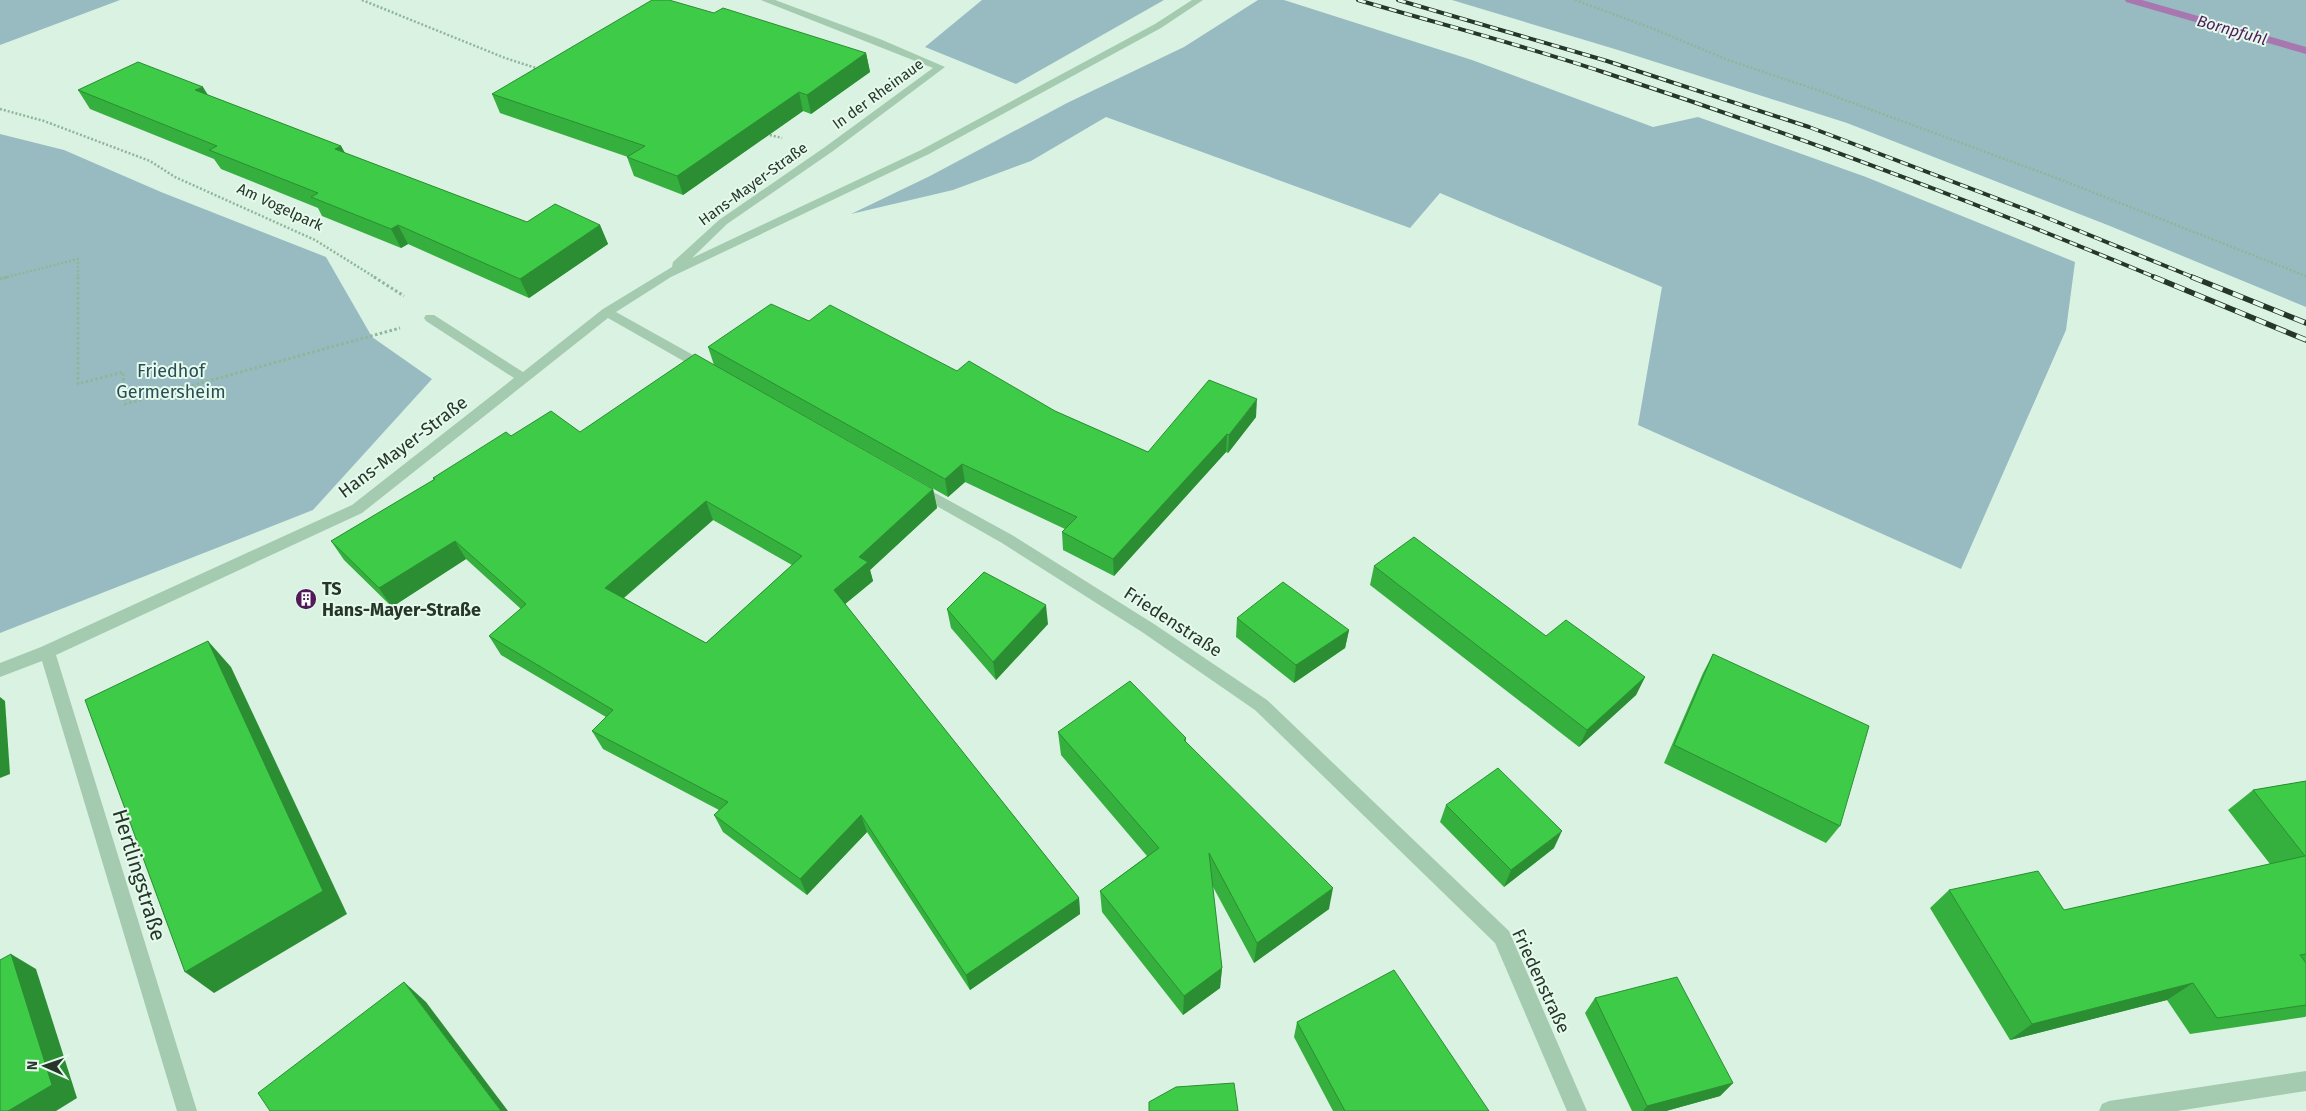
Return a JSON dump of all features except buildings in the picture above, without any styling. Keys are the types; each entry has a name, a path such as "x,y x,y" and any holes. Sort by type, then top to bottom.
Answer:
{"street":[{"name":"In der Rheinaue","path":"766,0 877,41 940,67 829,149"},
{"name":"Hans-Mayer-Straße","path":"0,670 47,652 356,509 607,312 667,274 925,152 1158,26 1198,0"},
{"name":"Hans-Mayer-Straße","path":"667,274 723,222 829,149"},
{"path":"607,312 720,376"},
{"path":"430,318 523,378"},
{"name":"Friedenstraße","path":"903,480 1007,539 1148,628 1262,705 1502,938 1577,1111"},
{"name":"Hertlingstraße","path":"47,652 187,1111"},
{"path":"2109,1111 2306,1081"}],"path":[{"path":"362,0 505,58 543,70"},
{"path":"1575,0 1654,29 1728,60 2059,179 2306,276"},
{"name":"Am Vogelpark","path":"0,109 44,121 150,161 175,177 315,240 410,300 430,318"},
{"name":"Hans-Mayer-Straße","path":"762,133 829,149"},
{"path":"0,279 78,259 78,384 123,372 125,404 242,370 372,337 430,318"}],"green space":[{"path":"0,0 120,0 0,45"},
{"path":"982,0 1164,0 1016,84 925,47"},
{"path":"1258,0 1284,0 1472,60 1653,127 1698,117 1866,177 2075,262 2066,330 1961,569 1638,425 1662,287 1440,193 1410,228 1106,117 1031,161 953,190 851,214 930,176 1067,103 1184,47"},
{"path":"1452,0 2306,0 2306,307 2110,226 1847,123 1618,50"},
{"name":"Friedhof Germersheim","path":"0,134 64,150 161,192 326,257 372,337 432,379 313,510 0,633"}],"waterway":[{"name":"Bornpfuhl","path":"2130,0 2306,51"}],"railway":[{"path":"1358,0 1573,62 1743,119 1882,169 2020,222 2157,278"},
{"path":"1398,0 1607,61 1809,127 2040,215 2195,278"},
{"path":"2154,277 2306,340"},
{"path":"2192,277 2306,323"}],"place":[{"name":"TS Hans-Mayer-Straße","path":"306,599"}]}
